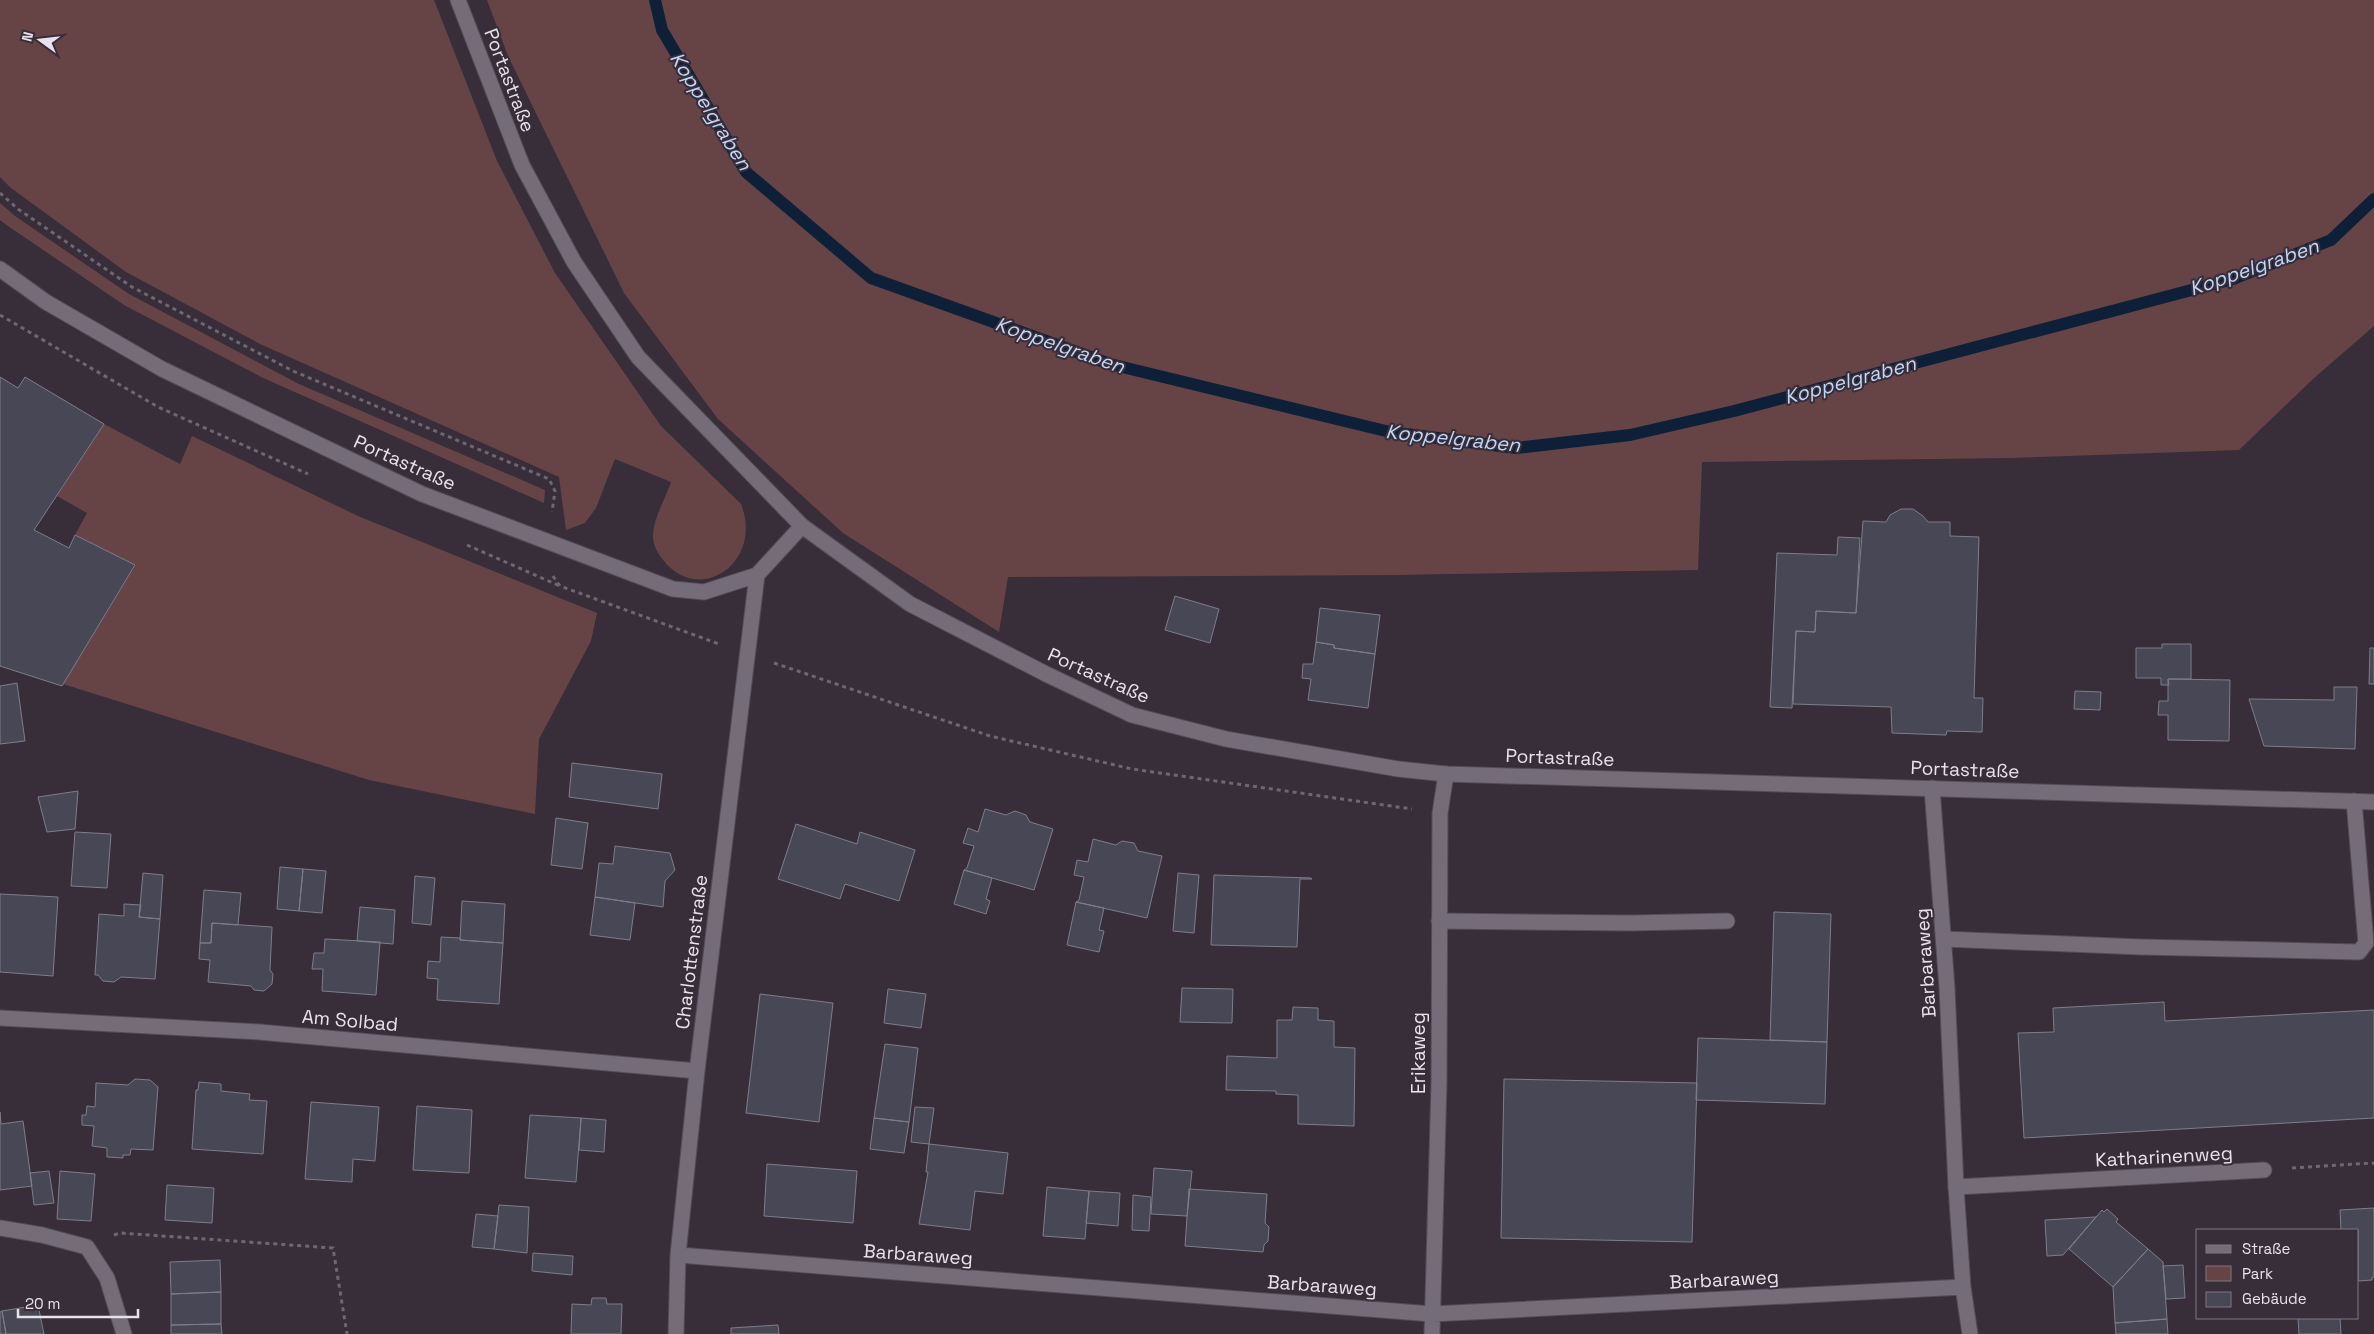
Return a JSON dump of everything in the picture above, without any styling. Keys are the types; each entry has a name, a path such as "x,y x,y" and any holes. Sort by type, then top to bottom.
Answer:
{"street":[{"name":"Portastraße","path":"458,0 522,164 574,262 638,357 802,526 910,604 1046,674 1132,714 1226,739 1398,769 1446,774 2374,802"},
{"name":"Portastraße","path":"0,268 46,302 162,369 422,494 673,589 704,592 757,575 802,526"},
{"name":"Charlottenstraße","path":"676,1334 678,1256 697,1071 757,575"},
{"name":"Erikaweg","path":"1432,1334 1439,1083 1440,813 1446,774"},
{"name":"Barbaraweg","path":"1932,788 1944,939 1956,1187 1963,1286 1970,1334"},
{"path":"1944,939 2141,947 2359,952 2366,943 2354,801"},
{"path":"1439,921 1630,923 1727,921"},
{"name":"Am Solbad","path":"0,1018 259,1032 697,1071"},
{"name":"Katharinenweg","path":"1956,1187 2264,1170"},
{"path":"0,1228 42,1235 87,1247 107,1278 124,1334"},
{"name":"Barbaraweg","path":"678,1256 1432,1314 1963,1286"}],"path":[{"path":"0,193 18,209 132,287 267,358 293,371 549,480 554,491 546,541 546,563 550,573 560,586 747,654 990,736 1132,769 1440,813"},
{"path":"2264,1170 2374,1163"},
{"path":"87,1247 120,1233 333,1248 346,1334"}],"green space":[{"path":"0,0 434,0 497,161 555,273 661,426 741,504 746,525 744,544 736,559 725,571 710,578 694,579 679,574 664,561 656,549 653,540 655,523 671,482 615,459 596,508 585,523 566,530 559,477 260,344 126,272 11,188 0,177"},
{"path":"487,0 2374,0 2374,326 2313,379 2239,450 2010,458 1702,462 1698,570 1395,575 1008,577 999,632 843,533 718,419 624,293 508,56"},
{"path":"0,203 15,216 129,294 299,384 545,490 544,503 261,377 124,305 0,220"},
{"path":"104,424 180,464 192,436 358,516 597,613 591,641 539,739 535,814 369,780 63,684 135,566 75,535 87,513 57,496"}],"building":[{"path":"0,377 18,388 25,377 104,424 34,530 69,548 75,535 135,565 62,686 0,666"},
{"path":"1901,509 1913,509 1928,522 1950,522 1950,536 1979,537 1974,698 1983,698 1982,732 1947,731 1946,735 1892,733 1891,707 1793,704 1796,631 1815,632 1816,611 1856,613 1863,521 1886,522 1890,515"},
{"path":"1838,537 1860,538 1856,613 1816,611 1815,632 1796,631 1792,708 1770,707 1777,553 1837,555"},
{"path":"1175,596 1219,609 1210,643 1165,630"},
{"path":"1320,608 1380,615 1375,654 1334,648 1334,645 1316,642"},
{"path":"1316,642 1334,645 1334,648 1375,654 1368,708 1308,700 1311,679 1302,678 1303,664 1313,664"},
{"path":"2162,644 2191,644 2191,679 2168,679 2169,685 2161,685 2161,678 2136,678 2136,648 2162,648"},
{"path":"2370,648 2374,648 2374,684 2369,684"},
{"path":"2168,679 2230,680 2229,741 2168,740 2168,715 2158,715 2159,701 2168,701"},
{"path":"17,683 25,741 0,744 0,686"},
{"path":"2334,687 2357,687 2355,749 2264,746 2249,699 2334,700"},
{"path":"2075,691 2101,692 2100,710 2074,709"},
{"path":"572,763 662,774 658,809 569,797"},
{"path":"78,791 75,829 47,832 38,797"},
{"path":"985,809 1006,815 1015,811 1026,815 1030,822 1053,829 1034,890 964,870 967,868 974,846 963,843 968,828 978,832"},
{"path":"556,818 588,823 582,869 551,865"},
{"path":"796,824 857,844 860,832 915,850 899,901 845,884 840,899 778,879"},
{"path":"75,832 111,834 107,888 71,886"},
{"path":"1093,839 1116,845 1122,841 1134,843 1138,851 1162,856 1147,918 1076,902 1079,900 1084,877 1074,875 1077,860 1088,862"},
{"path":"615,846 670,853 675,870 665,881 663,907 595,897 599,863 613,864"},
{"path":"280,867 303,869 299,911 277,909"},
{"path":"303,869 326,871 322,913 299,911"},
{"path":"964,870 992,878 986,899 990,901 986,914 954,904"},
{"path":"143,873 163,875 160,919 139,917"},
{"path":"1178,873 1199,875 1194,933 1173,931"},
{"path":"1214,875 1311,878 1300,879 1297,947 1211,945"},
{"path":"415,876 435,878 431,925 412,923"},
{"path":"204,890 241,893 238,925 212,923 211,943 200,943"},
{"path":"0,894 58,897 53,976 0,972"},
{"path":"595,897 635,903 630,940 590,935"},
{"path":"462,901 505,904 503,943 460,940"},
{"path":"1076,902 1104,908 1099,930 1104,931 1099,952 1067,945"},
{"path":"124,904 141,905 139,917 160,919 155,979 121,977 114,982 103,981 98,975 95,975 99,914 124,916"},
{"path":"360,907 395,910 393,944 357,941"},
{"path":"1774,912 1831,914 1827,1042 1770,1040"},
{"path":"212,923 272,927 270,970 273,974 272,984 264,991 254,990 251,986 208,982 210,960 199,959 200,943 211,943"},
{"path":"441,937 503,943 499,1004 437,1000 438,979 427,978 428,961 440,962"},
{"path":"325,939 380,942 376,995 322,991 323,969 312,969 314,953 324,953"},
{"path":"1182,988 1233,989 1232,1023 1180,1022"},
{"path":"888,989 926,994 921,1028 884,1023"},
{"path":"760,994 833,1003 819,1122 746,1113"},
{"path":"2164,1002 2165,1021 2374,1010 2374,1118 2024,1138 2018,1033 2054,1032 2053,1008"},
{"path":"1293,1007 1318,1008 1318,1020 1334,1021 1334,1047 1355,1048 1354,1126 1298,1124 1298,1095 1276,1094 1276,1091 1226,1090 1227,1056 1277,1058 1277,1020 1292,1020"},
{"path":"1698,1038 1827,1042 1825,1104 1696,1100"},
{"path":"885,1044 918,1048 909,1122 874,1118"},
{"path":"135,1079 150,1080 158,1087 153,1150 131,1149 130,1155 123,1155 123,1158 107,1157 107,1148 92,1146 94,1126 82,1125 82,1115 86,1115 87,1106 95,1107 96,1083 128,1085"},
{"path":"1504,1079 1697,1083 1692,1242 1501,1238"},
{"path":"199,1082 221,1084 221,1091 250,1094 249,1100 267,1101 263,1154 192,1149 196,1090 198,1090"},
{"path":"311,1102 379,1107 375,1161 353,1159 352,1182 305,1179"},
{"path":"417,1106 472,1110 469,1173 413,1170"},
{"path":"915,1107 934,1108 929,1144 911,1142"},
{"path":"0,1112 1,1124 23,1121 32,1186 0,1190"},
{"path":"530,1115 581,1118 576,1182 525,1178"},
{"path":"581,1118 606,1120 604,1152 579,1150"},
{"path":"874,1118 909,1122 904,1153 870,1149"},
{"path":"929,1144 1008,1153 1003,1194 975,1191 970,1230 919,1224 928,1172 926,1172"},
{"path":"767,1164 857,1171 853,1223 764,1216"},
{"path":"1154,1168 1192,1171 1187,1216 1151,1214"},
{"path":"49,1171 54,1203 34,1205 30,1173"},
{"path":"60,1171 95,1174 91,1221 57,1219"},
{"path":"167,1185 214,1188 212,1223 165,1220"},
{"path":"1047,1187 1089,1191 1085,1239 1043,1236"},
{"path":"1189,1189 1267,1194 1265,1223 1269,1227 1268,1241 1264,1245 1263,1252 1185,1246"},
{"path":"1089,1191 1120,1193 1118,1226 1086,1223"},
{"path":"1133,1195 1151,1197 1149,1231 1132,1230"},
{"path":"499,1205 529,1207 527,1253 494,1249"},
{"path":"2374,1208 2374,1277 2372,1277 2372,1280 2359,1281 2359,1229 2341,1229 2340,1210"},
{"path":"2107,1209 2118,1219 2116,1222 2148,1249 2113,1287 2069,1249 2102,1210 2104,1212"},
{"path":"476,1214 498,1216 494,1249 472,1247"},
{"path":"2096,1217 2063,1255 2047,1256 2045,1220"},
{"path":"2148,1249 2163,1262 2167,1319 2115,1323 2113,1287"},
{"path":"533,1253 573,1256 572,1275 532,1271"},
{"path":"220,1260 221,1292 171,1294 170,1262"},
{"path":"2183,1265 2185,1298 2166,1299 2163,1266"},
{"path":"221,1292 221,1324 171,1325 171,1294"},
{"path":"592,1298 606,1298 607,1304 622,1304 621,1334 571,1334 572,1304 591,1305"},
{"path":"38,1305 44,1334 6,1334 2,1311"},
{"path":"2,1311 6,1334 0,1334 0,1312"},
{"path":"2167,1319 2168,1334 2116,1334 2115,1323"},
{"path":"2298,1319 2340,1319 2341,1334 2299,1334"},
{"path":"221,1324 222,1334 171,1334 171,1325"},
{"path":"778,1325 779,1334 731,1334 731,1328"}],"waterway":[{"name":"Koppelgraben","path":"655,0 662,30 746,172 871,278 1110,364 1390,432 1516,448 1630,435 1734,411 2233,279 2331,240 2374,199"}]}
